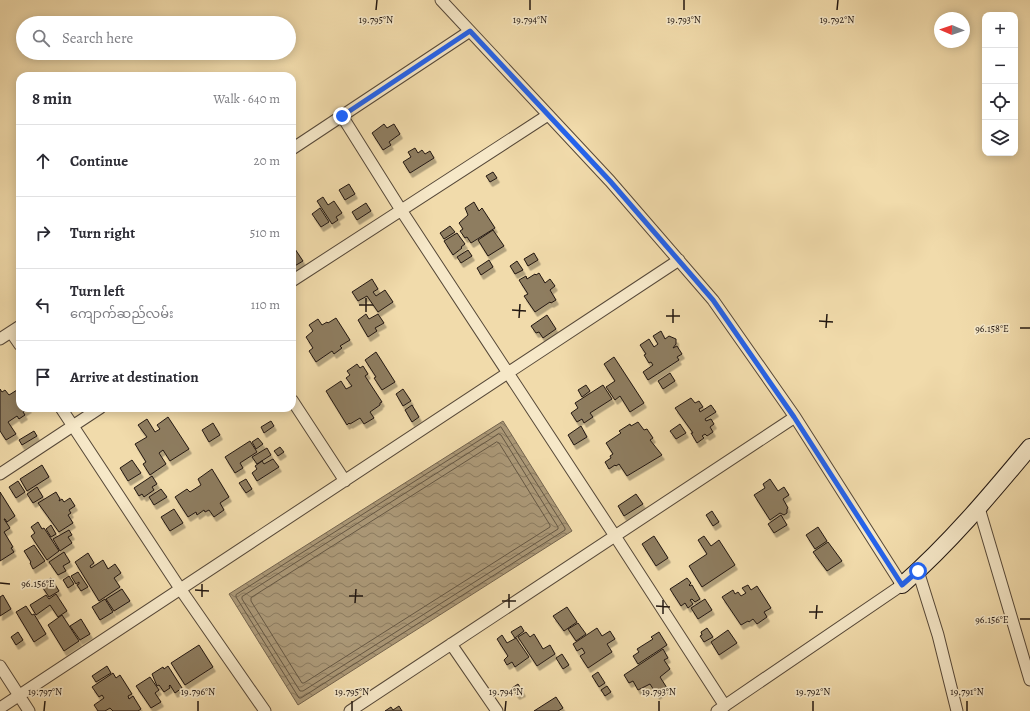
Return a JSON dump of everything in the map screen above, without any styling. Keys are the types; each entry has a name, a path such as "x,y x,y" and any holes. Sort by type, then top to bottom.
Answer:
{"street":[{"path":"441,0 610,181 713,300 794,417 902,585"},
{"path":"296,145 470,31"},
{"path":"296,278 548,115"},
{"path":"342,116 401,210 615,536 721,708 902,585 918,571 979,508 1030,447"},
{"path":"0,708 19,697 679,260"},
{"path":"0,338 15,328"},
{"path":"296,406 345,481"},
{"path":"64,412 181,590 265,711"},
{"path":"0,474 94,412"},
{"path":"350,711 794,417"},
{"path":"979,508 1030,680"},
{"path":"918,571 938,635 957,711"},
{"path":"452,644 497,711"},
{"path":"0,666 29,711"}],"water":[{"path":"503,421 572,531 298,705 229,594"}],"building":[{"path":"384,124 387,128 394,124 400,134 389,142 391,145 383,150 372,133"},
{"path":"415,148 418,153 422,150 425,154 430,151 434,158 410,173 403,162 411,157 408,152"},
{"path":"493,172 497,178 490,182 486,176"},
{"path":"349,184 355,194 345,200 339,190"},
{"path":"323,197 328,205 334,201 342,213 336,217 338,220 332,224 317,201"},
{"path":"474,202 479,211 482,208 495,228 471,243 460,231 463,229 459,223 468,215 465,208"},
{"path":"366,203 371,211 357,220 352,212"},
{"path":"320,208 329,222 321,227 312,214"},
{"path":"450,226 455,232 444,239 440,233"},
{"path":"493,230 504,246 488,256 478,240"},
{"path":"457,233 465,244 453,255 444,241"},
{"path":"296,250 303,261 296,265"},
{"path":"468,250 472,256 461,263 457,257"},
{"path":"534,253 538,260 528,266 524,259"},
{"path":"489,260 493,267 481,275 477,268"},
{"path":"517,261 523,270 515,274 510,266"},
{"path":"539,273 545,283 550,279 555,286 550,290 556,300 551,303 550,302 535,312 524,296 528,294 519,280 526,276 527,279"},
{"path":"372,279 378,289 373,292 376,296 385,290 393,302 378,312 367,296 358,301 352,292"},
{"path":"366,314 369,319 378,314 384,323 375,328 377,331 368,337 358,320"},
{"path":"547,315 556,329 543,338 539,332 536,333 531,326"},
{"path":"336,318 350,340 340,346 342,348 334,354 332,351 316,362 309,351 313,348 306,337 313,331 309,325 318,319 322,325"},
{"path":"661,331 665,339 669,336 676,339 676,344 673,348 677,346 682,354 677,357 679,360 648,380 643,372 653,365 651,362 649,363 644,355 646,354 640,345 649,339 654,347 658,344 653,336"},
{"path":"376,352 395,382 382,390 365,360"},
{"path":"614,357 644,403 630,412 620,396 615,400 606,387 615,381 604,364"},
{"path":"357,364 360,368 363,366 368,374 365,376 382,402 370,412 374,418 364,424 360,418 347,425 326,391 341,381 346,389 352,386 346,378 350,375 347,371"},
{"path":"670,373 675,381 663,389 658,381"},
{"path":"586,385 590,391 582,397 578,390"},
{"path":"603,385 612,399 590,413 593,417 584,423 582,419 577,422 571,413 578,408 575,403"},
{"path":"0,389 2,392 5,390 9,395 16,391 16,412 23,412 25,415 19,419 17,416 8,422 16,434 6,440 0,431"},
{"path":"403,389 411,401 403,406 396,394"},
{"path":"691,398 695,403 699,401 703,407 699,409 700,412 711,405 716,412 705,419 706,421 711,419 714,424 710,427 713,432 707,436 705,434 702,436 704,438 697,443 691,433 693,433 675,408"},
{"path":"412,405 419,417 412,422 405,410"},
{"path":"168,417 189,449 170,461 163,450 159,453 166,464 150,475 143,464 146,462 135,444 147,437 138,425 147,419 155,432 160,429 157,425"},
{"path":"271,421 274,426 264,433 261,427"},
{"path":"638,422 644,430 647,429 653,438 650,440 662,455 627,476 619,464 609,469 605,462 611,458 610,456 613,454 606,443 621,433 619,431 630,424 631,426"},
{"path":"213,423 220,435 209,442 202,430"},
{"path":"680,424 686,433 676,439 670,431"},
{"path":"581,426 587,437 574,445 568,435"},
{"path":"34,431 37,436 22,445 19,440"},
{"path":"258,438 263,444 256,449 252,442"},
{"path":"250,441 257,452 240,463 243,468 235,473 225,457"},
{"path":"280,447 284,452 278,456 274,451"},
{"path":"267,448 271,455 257,464 252,457"},
{"path":"273,459 279,467 257,481 252,473 257,469 255,466 262,461 264,464"},
{"path":"132,460 141,473 128,481 120,468"},
{"path":"42,465 49,477 27,491 20,479"},
{"path":"212,469 229,497 220,503 224,510 214,517 209,510 205,512 204,510 197,515 196,512 188,517 175,497 187,489 190,492 201,485 198,479"},
{"path":"152,476 157,484 152,487 154,490 144,497 142,494 139,496 134,488"},
{"path":"246,479 252,489 246,493 239,483"},
{"path":"770,479 778,491 784,487 789,495 783,499 788,508 787,513 784,515 780,513 770,520 754,495 765,488 763,484"},
{"path":"18,481 25,492 16,498 9,487"},
{"path":"37,487 43,497 33,503 27,494"},
{"path":"161,489 167,497 154,505 149,497"},
{"path":"0,492 15,516 7,522 4,519 10,528 4,532 13,547 11,548 14,552 0,561"},
{"path":"56,492 60,499 59,501 62,499 64,502 70,498 75,506 69,510 71,513 68,515 73,523 59,532 38,503"},
{"path":"636,494 643,504 624,516 618,506"},
{"path":"174,509 183,523 170,531 161,517"},
{"path":"712,511 719,522 713,526 706,515"},
{"path":"781,515 787,525 774,533 768,524"},
{"path":"38,522 42,529 44,528 59,551 47,560 31,536 35,533 31,527"},
{"path":"51,525 56,534 51,537 46,529"},
{"path":"818,527 827,541 815,549 806,535"},
{"path":"69,530 72,535 68,537 72,543 60,551 53,539"},
{"path":"654,536 668,558 656,566 642,544"},
{"path":"704,536 711,546 719,540 735,565 702,587 689,566 707,554 698,540"},
{"path":"828,542 842,561 827,571 813,552"},
{"path":"34,545 45,561 33,569 30,563 31,562 24,551"},
{"path":"64,552 70,562 63,566 66,571 58,575 49,562"},
{"path":"88,553 94,563 90,566 91,568 103,560 108,569 115,564 121,573 114,578 120,587 99,601 75,562"},
{"path":"78,572 88,587 81,591 77,585 79,582 76,584 71,576"},
{"path":"69,576 74,584 68,588 63,580"},
{"path":"51,578 59,591 49,597 41,585"},
{"path":"687,578 691,583 689,585 692,585 700,599 695,602 692,599 690,600 693,604 688,608 685,603 681,606 670,589"},
{"path":"748,585 751,590 757,586 771,608 764,612 767,617 757,624 753,619 741,625 722,597 733,590 735,594 738,592 741,596 746,593 742,588"},
{"path":"122,589 130,601 114,611 106,599"},
{"path":"56,594 67,611 58,617 50,605 36,615 30,605 46,595 49,599"},
{"path":"3,595 11,609 0,616 0,597"},
{"path":"105,599 113,612 100,620 92,607"},
{"path":"705,599 712,610 698,619 691,608"},
{"path":"26,606 32,615 34,614 46,634 34,642 16,612"},
{"path":"567,607 577,622 564,631 553,616"},
{"path":"62,615 79,641 64,651 48,625"},
{"path":"81,619 90,634 80,640 70,626"},
{"path":"578,623 586,634 576,641 568,629"},
{"path":"521,626 524,631 515,638 511,632"},
{"path":"597,628 602,636 610,631 615,639 607,644 612,652 588,668 580,656 585,653 582,648 577,651 573,644"},
{"path":"707,628 713,637 704,642 700,636 702,635 701,632"},
{"path":"728,630 737,643 719,655 711,642"},
{"path":"18,632 23,640 16,645 11,637"},
{"path":"526,632 530,637 534,634 543,649 550,645 555,654 537,666 518,637"},
{"path":"659,632 667,645 638,664 633,656 639,652 637,649 653,639 651,637"},
{"path":"502,635 507,643 516,638 529,657 515,667 512,662 507,665 504,660 508,656 497,639"},
{"path":"199,645 213,667 185,685 171,663"},
{"path":"663,649 668,658 664,660 670,669 660,677 667,688 657,695 650,684 638,690 633,681 629,683 624,675"},
{"path":"562,654 569,665 563,669 556,658"},
{"path":"107,666 111,673 96,682 92,676"},
{"path":"168,666 182,688 175,693 170,685 170,688 164,692 159,685 157,686 152,674 163,667 164,669"},
{"path":"598,672 605,683 599,687 592,676"},
{"path":"113,673 116,678 120,675 132,694 128,696 129,699 133,696 141,709 138,711 113,711 110,708 105,711 98,711 94,705 104,698 102,695 99,697 92,687"},
{"path":"150,677 159,690 155,693 161,702 151,708 136,686"},
{"path":"518,684 523,692 517,695 512,688"},
{"path":"607,686 611,692 605,696 601,690"},
{"path":"556,697 563,708 558,711 534,711"},
{"path":"399,706 402,711 385,711 391,707 393,710"}],"route":[{"path":"342,116 470,31 610,181 713,300 794,417 902,585 918,571"}]}
